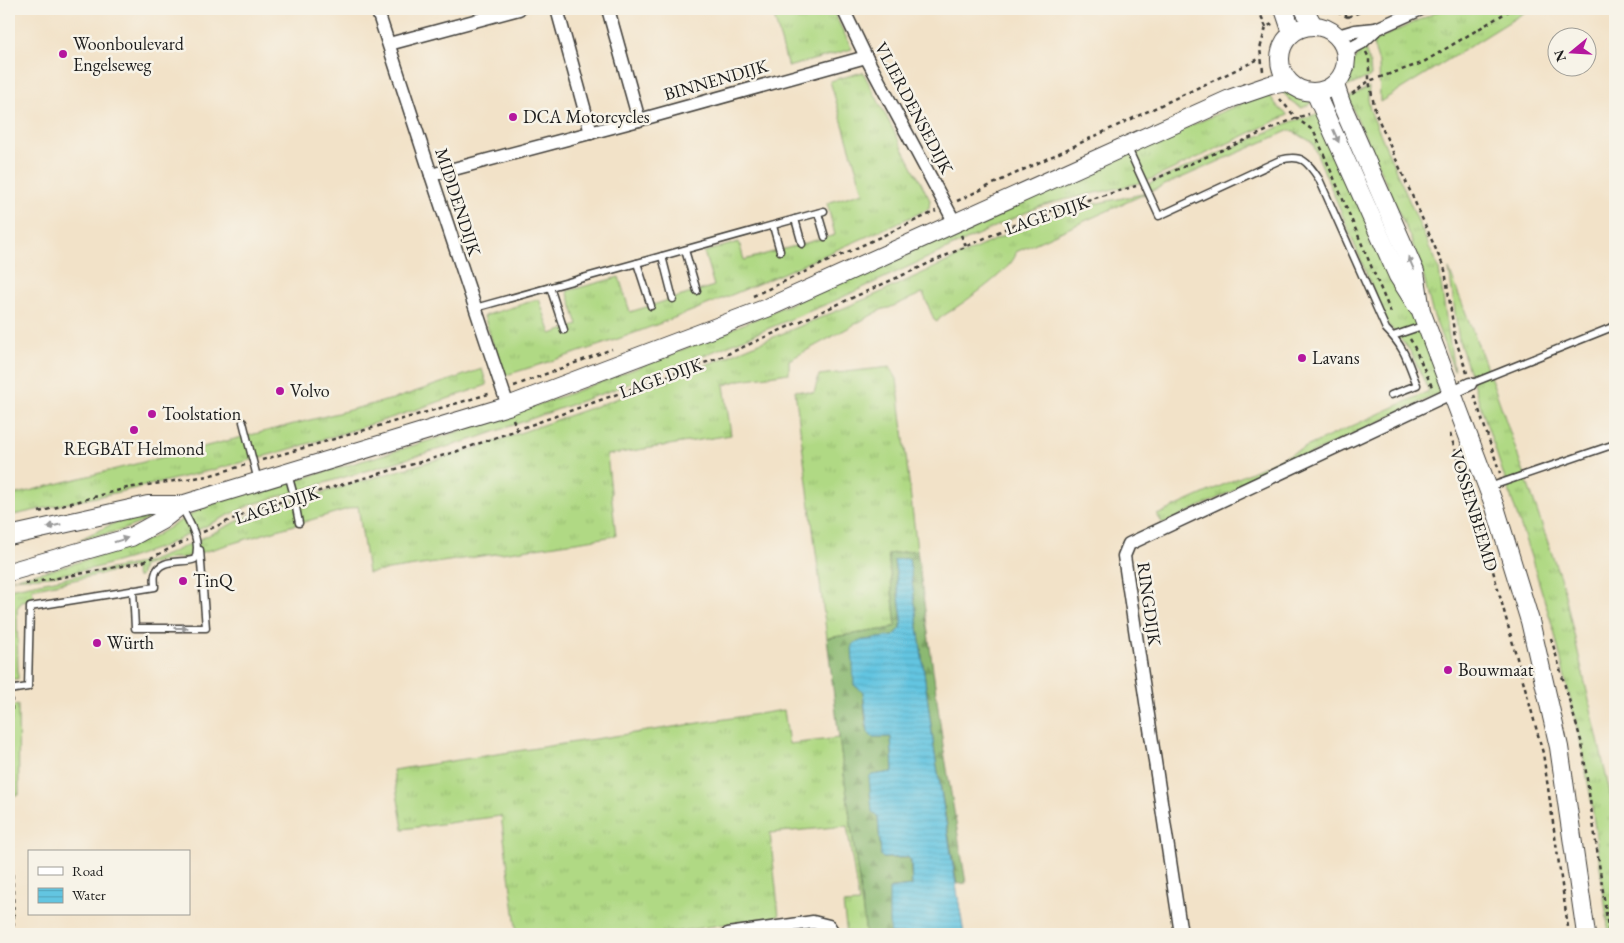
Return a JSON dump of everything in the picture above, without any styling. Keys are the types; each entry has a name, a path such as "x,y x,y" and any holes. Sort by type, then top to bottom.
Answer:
{"main road":[{"path":"1304,9 1314,25"},
{"path":"1285,12 1292,33"},
{"path":"1314,25 1330,30 1342,44 1346,65 1344,72 1335,85 1322,91 1314,92 1298,89 1288,82 1282,72 1280,53 1284,42 1292,33 1304,26 1314,25"},
{"name":"LAGE DIJK","path":"9,536 148,505 181,506 288,474 767,308 1232,98 1280,62"},
{"name":"LAGE DIJK","path":"1265,73 1288,82"},
{"name":"VOSSENBEEMD","path":"1335,85 1341,103 1415,272 1423,318 1445,397 1488,487 1530,621 1559,746 1586,934"},
{"name":"VOSSENBEEMD","path":"1314,92 1398,276 1423,318"},
{"name":"LAGE DIJK","path":"14,579 131,537 162,520 181,506"}],"street":[{"name":"MIDDENDIJK","path":"377,9 506,398"},
{"path":"389,44 518,9"},
{"path":"557,9 592,133"},
{"path":"608,9 639,120"},
{"name":"VLIERDENSEDIJK","path":"843,9 866,57 955,223"},
{"path":"1342,44 1361,43 1376,29 1421,9"},
{"name":"BINNENDIJK","path":"431,175 592,133 866,57"},
{"path":"1445,397 1470,384"},
{"name":"RINGDIJK","path":"1180,934 1124,556 1129,544 1445,397"},
{"path":"728,934 813,922 829,926 834,934"}],"lane":[{"path":"1126,145 1159,216 1280,160 1293,157 1303,160 1311,167 1319,179 1386,330 1393,336 1406,354 1417,386 1391,395"},
{"path":"475,308 821,212 825,237"},
{"path":"795,219 802,244"},
{"path":"773,226 780,251"},
{"path":"686,250 697,291"},
{"path":"662,256 673,299"},
{"path":"637,263 650,306"},
{"path":"550,288 564,330"},
{"path":"1393,336 1404,332 1423,318"},
{"path":"1470,384 1615,326"},
{"path":"243,422 258,483"},
{"name":"VOSSENBEEMD","path":"1488,487 1615,444"},
{"path":"288,474 299,523"},
{"path":"133,590 135,628 206,628 198,535 181,506"},
{"path":"10,689 28,686 30,607 155,587 155,575 160,567 172,562 195,559 198,535"}],"path":[{"path":"1258,9 1266,27"},
{"path":"1348,17 1367,9"},
{"path":"1369,81 1422,62 1512,9"},
{"path":"1285,12 1266,27 1260,50 1265,73 1277,96 1296,118 1314,131 1394,320 1413,344 1445,397"},
{"path":"751,296 947,206 1265,73"},
{"name":"LAGE DIJK","path":"14,579 143,562 254,509 455,452 720,357 1036,214 1129,189 1296,118"},
{"path":"36,513 127,488 208,476 506,398 613,348"},
{"name":"VOSSENBEEMD","path":"1447,427 1476,508 1543,753 1569,934"},
{"path":"9,658 10,828 14,934"}],"green space":[{"path":"791,9 832,9 852,49 788,67 774,16 791,12"},
{"path":"1443,9 1530,9 1380,102 1379,63 1372,42"},
{"path":"1364,47 1370,64 1371,76 1347,87 1351,66 1356,56"},
{"path":"863,72 930,200 929,209 697,309 618,339 503,376 484,316 539,299 551,334 578,325 567,291 619,277 630,312 714,286 704,252 739,242 744,260 835,235 827,203 863,192 830,81"},
{"path":"1284,86 1310,98 1312,103 1302,108 1298,106 1279,87"},
{"path":"1369,87 1368,99 1370,110 1439,270 1454,371 1432,311 1421,266 1409,235 1348,98"},
{"path":"1267,92 1279,108 1288,115 1152,179 1038,207 834,301 712,352 477,438 250,505 164,546 130,558 95,568 52,576 12,579 66,566 150,539 200,509 212,504 437,438 527,409 619,375 762,316 988,214"},
{"path":"1321,113 1416,314 1444,391 1163,524 1157,515 1429,391 1410,351 1387,323 1312,142 1290,130 1149,192 1146,185 1293,121"},
{"path":"1147,193 1016,252 1014,259 996,278 937,322 934,320 923,293 883,309 789,360 789,373 740,380 724,385 731,435 607,455 616,536 368,573 358,506 183,558 172,558 143,566 140,577 137,577 134,567 32,589 34,599 22,602 17,608 18,679 9,679 9,589 151,561 259,511 480,447 619,398 716,361 875,295 1042,218 1069,209"},
{"path":"1449,269 1495,389 1563,586 1611,797 1615,823 1615,934 1609,934 1591,799 1581,745 1554,631 1459,341"},
{"path":"890,367 897,379 917,550 888,554 896,626 827,638 795,390 814,393 819,375"},
{"path":"482,369 487,385 351,431 282,452 212,470 9,516 9,496 397,398"},
{"path":"163,509 143,522 122,530 77,541 130,517"},
{"path":"917,550 943,745 966,883 957,884 934,748 909,559 894,560 902,618 901,628 894,636 858,641 854,685 863,692 866,726 872,737 891,737 892,772 872,775 881,856 883,858 910,858 912,886 890,888 891,934 866,934 827,638 896,626 888,554"},
{"path":"18,705 19,795 9,795 9,706"},
{"path":"784,710 789,744 839,738 866,934 847,934 843,904 859,903 847,826 770,833 779,916 661,934 517,934 501,816 403,829 393,770"},
{"path":"9,855 11,917 9,917"}],"water":[{"path":"909,558 934,748 964,934 891,934 889,923 889,889 912,886 911,861 908,857 883,858 881,856 878,817 872,812 869,777 892,772 891,737 872,737 868,732 863,692 854,685 852,645 858,641 894,636 901,628 902,618 894,560"}],"place":[{"name":"Woonboulevard Engelseweg","path":"63,54"},
{"name":"DCA Motorcycles","path":"513,117"},
{"name":"Lavans","path":"1302,358"},
{"name":"Volvo","path":"280,391"},
{"name":"Toolstation","path":"152,414"},
{"name":"REGBAT Helmond","path":"134,430"},
{"name":"TinQ","path":"183,581"},
{"name":"Würth","path":"97,643"},
{"name":"Bouwmaat","path":"1448,670"}]}
